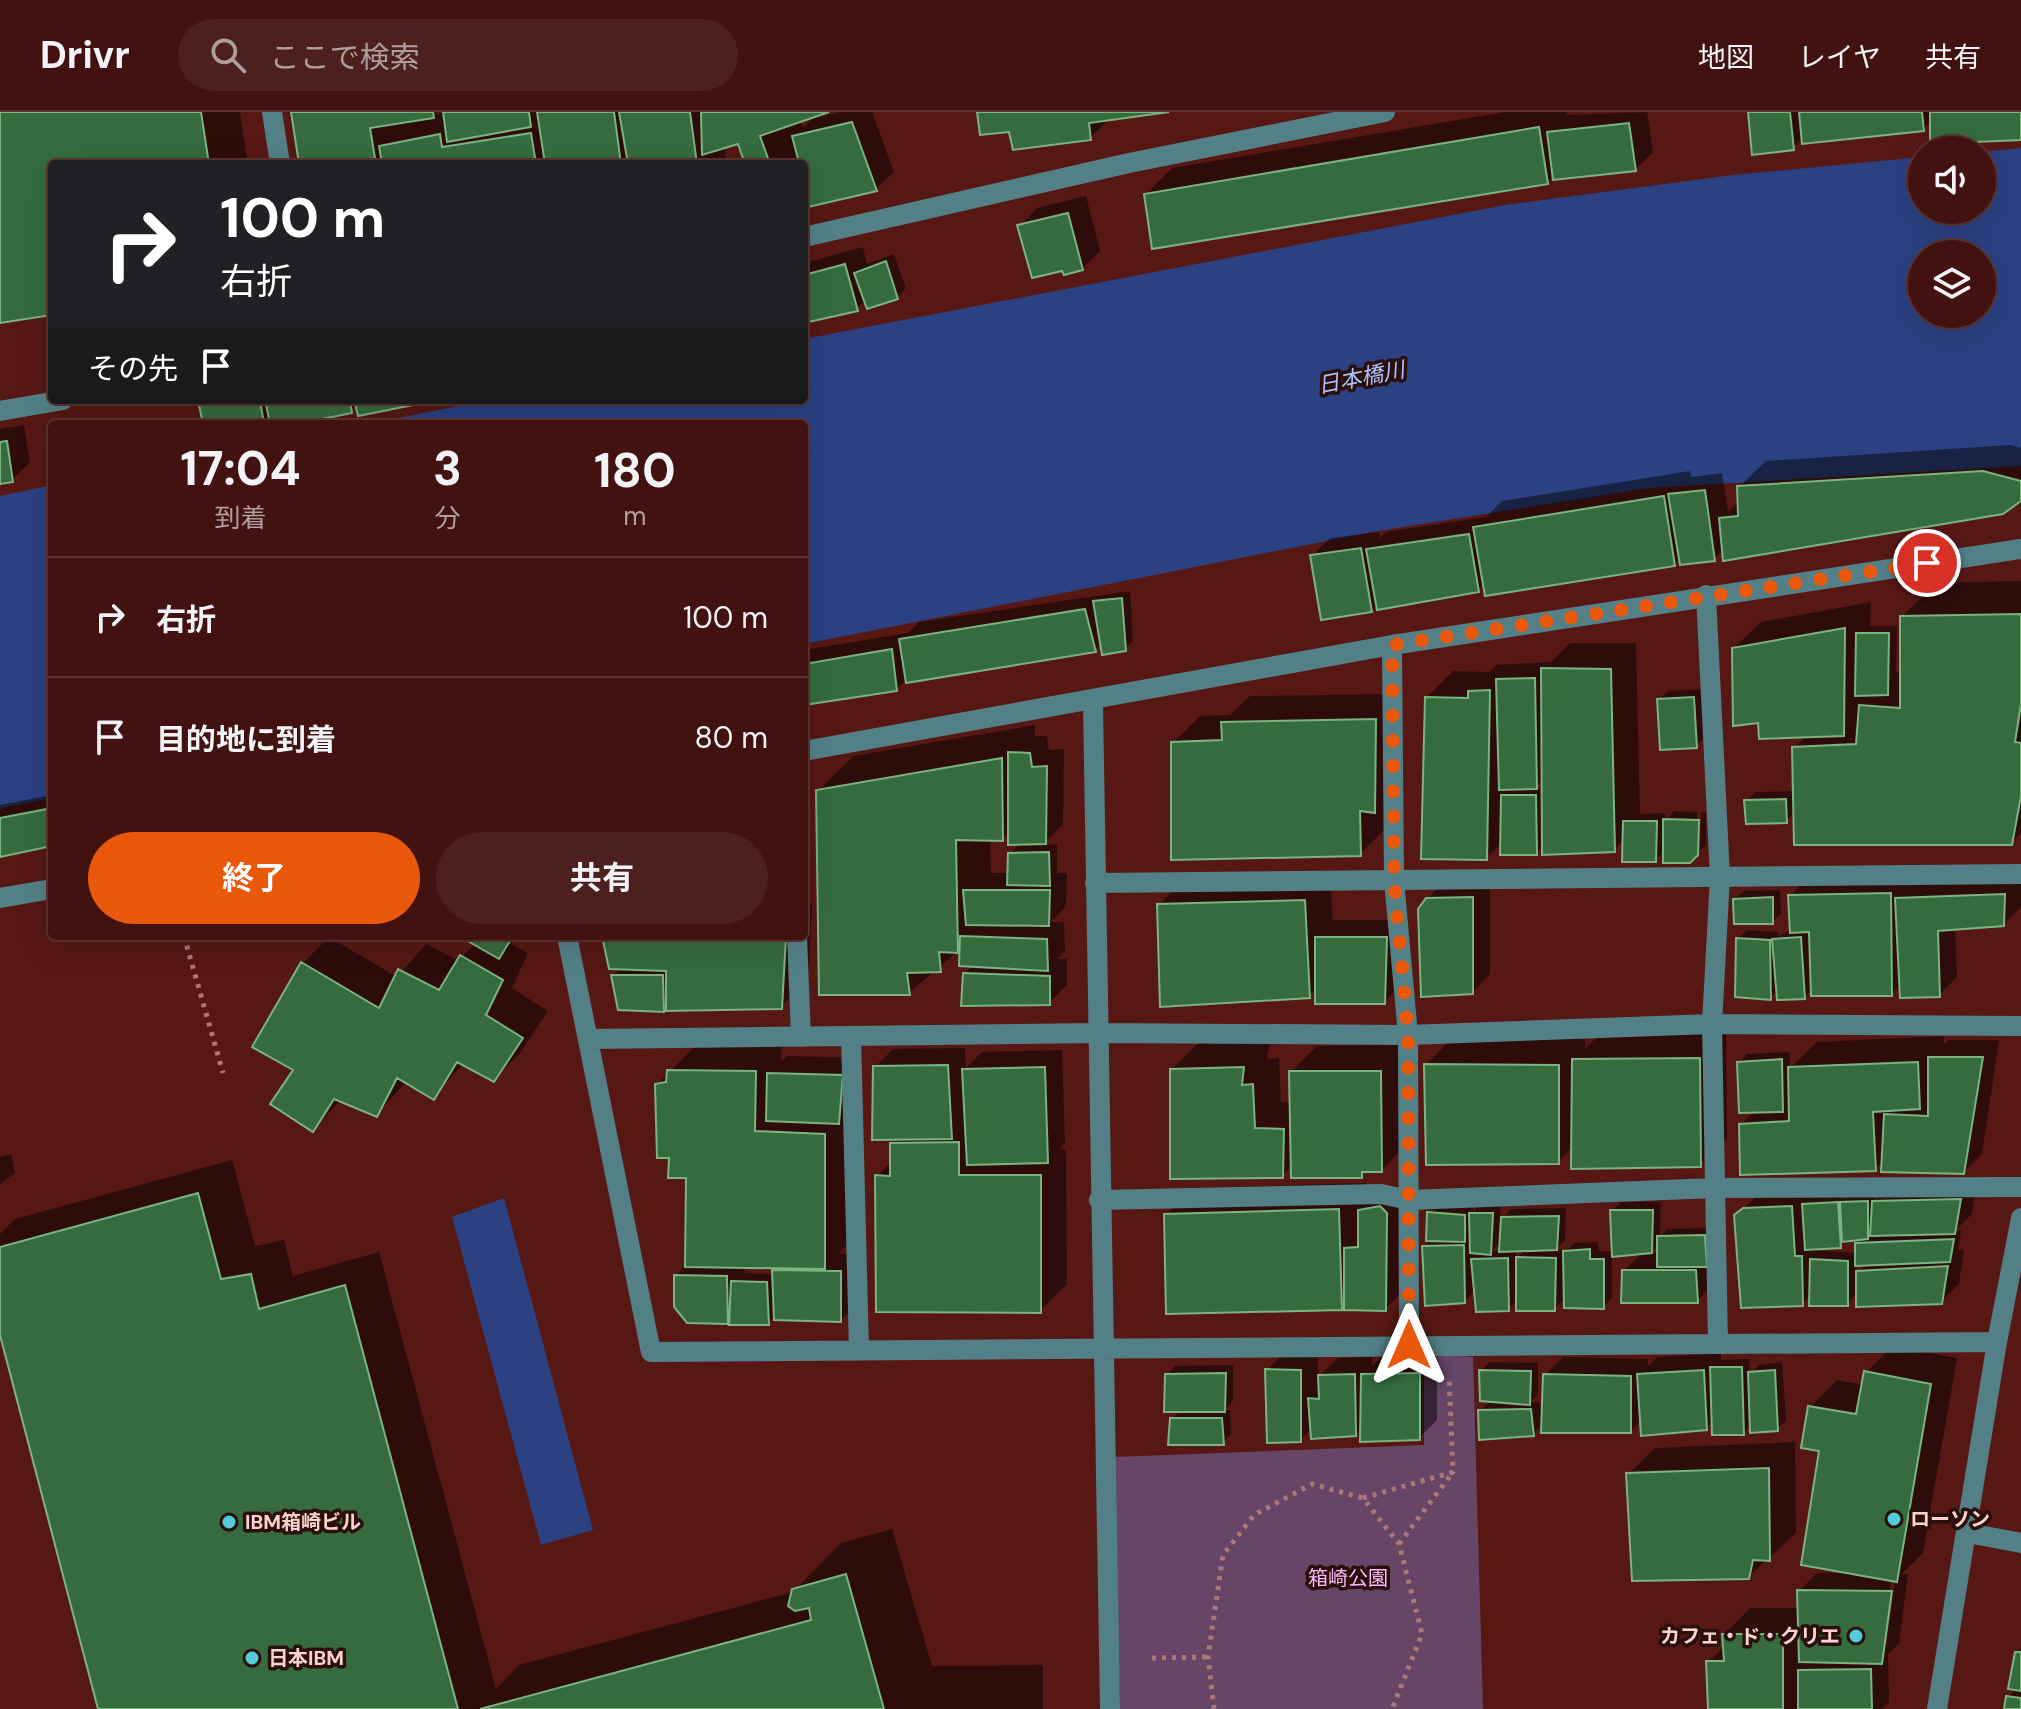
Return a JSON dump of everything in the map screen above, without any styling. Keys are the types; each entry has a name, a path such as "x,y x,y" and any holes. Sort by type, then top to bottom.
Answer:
{"street":[{"path":"272,112 279,160"},
{"path":"808,236 1129,163 1385,112"},
{"path":"0,411 48,403"},
{"path":"808,750 1093,702 1392,645 2021,549"},
{"path":"1706,595 1720,877 1712,1024 1718,1343"},
{"path":"1392,645 1394,880 1408,1035 1409,1345"},
{"path":"1093,702 1099,1200 1110,1709"},
{"path":"1095,883 2021,874"},
{"path":"0,898 48,890"},
{"path":"568,940 651,1352 1997,1342"},
{"path":"797,940 801,1037"},
{"path":"589,1039 1097,1033 1408,1035 1712,1024 2021,1026"},
{"path":"851,1036 859,1350"},
{"path":"1099,1200 1381,1194 1409,1200 1715,1188 2021,1187"},
{"path":"1937,1709 1997,1342 2021,1218"},
{"path":"1968,1533 2021,1543"}],"path":[{"path":"185,940 223,1073"},
{"path":"1399,1544 1453,1472 1448,1344"},
{"path":"1214,1709 1208,1657 1223,1555 1254,1515 1312,1484 1363,1498 1453,1472"},
{"path":"1363,1498 1399,1544 1422,1634 1392,1709"},
{"path":"1152,1658 1208,1657"}],"green space":[{"name":"箱崎公園","path":"1424,1354 1473,1357 1483,1709 1120,1709 1114,1457 1424,1445"}],"water":[{"name":"日本橋川","path":"2021,148 2021,466 1649,488 1378,531 808,643 808,420 388,420 470,404 808,404 808,338 1505,205 1733,175 1908,158 1908,224 1996,224 1996,151"},
{"path":"48,486 48,799 0,808 0,496"},
{"path":"504,1198 593,1530 541,1545 452,1217"}],"building":[{"path":"0,112 201,112 208,160 48,160 48,316 0,323"},
{"path":"291,112 433,112 434,118 370,128 375,160 298,160"},
{"path":"443,112 529,112 531,127 447,142"},
{"path":"537,112 614,112 620,160 544,160"},
{"path":"619,112 690,112 696,160 627,160"},
{"path":"701,112 829,112 760,136 769,160 744,160 738,144 702,155"},
{"path":"977,112 1169,112 1089,123 1091,140 1013,150 1009,132 980,135"},
{"path":"1748,112 1790,112 1794,150 1752,155"},
{"path":"1799,112 1922,112 1924,131 1802,144"},
{"path":"1930,112 2021,112 2021,140 1996,141 1996,136 1930,136"},
{"path":"852,122 877,191 808,207 808,160 794,160 798,159 792,136"},
{"path":"1629,123 1636,171 1553,180 1547,132"},
{"path":"1539,127 1548,184 1152,249 1144,194"},
{"path":"531,133 535,160 381,160 379,146 440,134 442,147"},
{"path":"1068,213 1083,270 1032,278 1017,225"},
{"path":"886,261 898,299 867,309 854,273"},
{"path":"845,264 858,311 808,322 808,274"},
{"path":"261,404 263,420 202,420 199,405"},
{"path":"266,404 351,404 352,413 317,420 269,420"},
{"path":"355,404 418,404 358,416"},
{"path":"7,441 13,482 0,484 0,442"},
{"path":"1983,471 2021,481 2021,501 2003,514 1723,561 1719,518 1738,516 1737,486"},
{"path":"1705,490 1715,561 1680,565 1668,494"},
{"path":"1664,496 1675,566 1485,596 1473,527"},
{"path":"1469,534 1479,592 1377,610 1366,549"},
{"path":"1361,548 1372,612 1321,620 1310,555"},
{"path":"1122,598 1126,651 1102,655 1093,601"},
{"path":"1085,609 1096,652 906,683 899,639"},
{"path":"2021,614 2021,704 2015,742 2021,743 2021,796 2012,845 1794,845 1792,747 1856,744 1859,705 1900,708 1900,616"},
{"path":"1845,628 1844,736 1759,739 1758,723 1733,726 1732,648"},
{"path":"1856,633 1889,633 1888,695 1855,696"},
{"path":"892,649 897,691 808,704 808,663"},
{"path":"1541,668 1611,669 1615,852 1542,855"},
{"path":"1535,678 1537,789 1499,790 1496,679"},
{"path":"1490,690 1487,860 1421,859 1425,697 1468,698 1468,691"},
{"path":"1694,697 1697,748 1660,750 1657,699"},
{"path":"1376,719 1375,813 1360,811 1361,856 1171,860 1171,742 1222,740 1221,722"},
{"path":"1008,752 1030,753 1032,767 1047,766 1046,844 1008,845"},
{"path":"1002,758 1003,841 956,840 958,953 939,952 941,972 907,973 910,995 819,995 816,790"},
{"path":"1501,795 1536,795 1537,855 1500,855"},
{"path":"1786,799 1787,823 1746,824 1744,800"},
{"path":"48,809 48,847 0,857 0,818"},
{"path":"1663,819 1699,820 1698,855 1690,863 1663,863"},
{"path":"1623,821 1657,821 1656,862 1622,862"},
{"path":"1049,852 1050,886 1007,885 1008,853"},
{"path":"963,890 1050,890 1049,926 966,925"},
{"path":"1891,893 1892,996 1811,996 1809,932 1790,933 1788,895"},
{"path":"2005,894 2004,926 1938,931 1940,997 1900,998 1895,898"},
{"path":"1473,897 1473,994 1421,997 1418,909 1426,898"},
{"path":"1773,897 1773,924 1734,924 1733,899"},
{"path":"1305,900 1310,998 1160,1007 1157,904"},
{"path":"960,936 1047,939 1048,971 959,966"},
{"path":"1315,937 1387,937 1385,1004 1315,1004"},
{"path":"1801,937 1805,999 1777,1000 1772,939"},
{"path":"1736,938 1770,940 1771,1000 1735,997"},
{"path":"466,940 511,940 499,959"},
{"path":"603,940 786,940 782,1009 666,1011 666,971 609,969"},
{"path":"460,955 503,980 486,1015 523,1038 494,1082 457,1062 434,1100 397,1078 377,1117 334,1099 313,1132 270,1104 293,1070 252,1047 301,962 379,1008 398,969 439,990"},
{"path":"963,973 1050,976 1050,1005 961,1006"},
{"path":"611,975 663,975 664,1012 618,1010"},
{"path":"1928,1057 1983,1057 1964,1174 1881,1172 1884,1114 1928,1116"},
{"path":"1700,1058 1701,1167 1571,1169 1572,1059"},
{"path":"1782,1059 1783,1112 1739,1113 1737,1062"},
{"path":"1918,1062 1920,1109 1873,1112 1876,1171 1740,1175 1739,1124 1789,1121 1788,1067"},
{"path":"1424,1064 1559,1065 1559,1164 1426,1165"},
{"path":"948,1065 952,1139 872,1140 873,1066"},
{"path":"1045,1067 1048,1163 967,1165 962,1069"},
{"path":"1244,1067 1242,1085 1253,1084 1255,1128 1284,1129 1283,1178 1170,1179 1170,1069"},
{"path":"667,1070 756,1071 755,1131 825,1134 825,1269 685,1267 686,1178 668,1178 669,1158 657,1158 655,1084 666,1082"},
{"path":"1289,1071 1381,1071 1382,1172 1362,1172 1362,1178 1291,1178"},
{"path":"767,1073 843,1075 839,1124 766,1121"},
{"path":"959,1142 959,1175 1041,1175 1041,1313 876,1312 875,1175 890,1176 890,1143"},
{"name":"IBM箱崎ビル","path":"198,1193 221,1279 251,1274 259,1309 345,1285 458,1709 98,1709 0,1335 0,1247"},
{"path":"1961,1199 1955,1234 1870,1236 1872,1201"},
{"path":"1868,1201 1868,1239 1842,1242 1840,1202"},
{"path":"1838,1202 1841,1248 1805,1250 1802,1204"},
{"path":"1380,1206 1387,1213 1386,1311 1344,1310 1344,1248 1358,1247 1358,1210"},
{"path":"1792,1206 1795,1256 1802,1256 1803,1306 1741,1308 1734,1215 1743,1208"},
{"path":"1339,1209 1342,1310 1166,1314 1164,1214"},
{"path":"1610,1210 1653,1210 1652,1253 1612,1257"},
{"path":"1427,1212 1465,1215 1465,1242 1426,1241"},
{"path":"1469,1213 1493,1213 1491,1255 1470,1253"},
{"path":"1559,1216 1557,1250 1499,1252 1501,1217"},
{"path":"1705,1235 1707,1267 1657,1267 1657,1236"},
{"path":"1954,1239 1950,1262 1855,1266 1855,1243"},
{"path":"1464,1245 1465,1303 1425,1306 1422,1246"},
{"path":"1590,1249 1590,1259 1604,1259 1604,1309 1564,1308 1563,1251"},
{"path":"1516,1257 1556,1258 1555,1311 1516,1311"},
{"path":"1508,1258 1509,1311 1476,1312 1471,1259"},
{"path":"1810,1259 1848,1261 1848,1306 1809,1306"},
{"path":"1948,1266 1942,1304 1856,1307 1856,1271"},
{"path":"772,1270 841,1271 841,1322 774,1320"},
{"path":"1622,1270 1696,1270 1698,1303 1621,1303"},
{"path":"674,1275 727,1276 728,1324 687,1323 674,1307"},
{"path":"731,1281 767,1282 769,1325 729,1325"},
{"path":"1710,1367 1742,1367 1744,1435 1712,1435"},
{"path":"1265,1369 1301,1370 1301,1442 1267,1443"},
{"path":"1479,1370 1531,1371 1530,1405 1480,1401"},
{"path":"1704,1370 1707,1430 1641,1436 1637,1374"},
{"path":"1775,1370 1778,1431 1750,1433 1748,1372"},
{"path":"1864,1371 1931,1384 1897,1582 1801,1565 1819,1451 1801,1448 1808,1406 1856,1414"},
{"path":"1226,1373 1225,1412 1164,1412 1165,1374"},
{"path":"1420,1373 1420,1440 1360,1442 1361,1374"},
{"path":"1355,1374 1356,1436 1311,1439 1308,1398 1319,1399 1318,1375"},
{"path":"1543,1374 1631,1376 1631,1433 1541,1433"},
{"path":"1531,1409 1534,1436 1479,1440 1478,1410"},
{"path":"1170,1418 1222,1418 1224,1445 1168,1445"},
{"path":"1769,1468 1770,1561 1753,1560 1749,1579 1632,1581 1626,1473"},
{"path":"846,1574 884,1709 480,1709 811,1620 809,1608 795,1611 788,1606 792,1589"},
{"path":"1797,1590 1892,1591 1882,1664 1799,1662"},
{"path":"1722,1634 1783,1634 1783,1709 1708,1709 1706,1661 1724,1661"},
{"path":"2015,1652 2021,1652 2021,1691 2008,1689"},
{"path":"1871,1669 1872,1709 1798,1709 1798,1670"},
{"path":"2006,1696 2021,1698 2021,1709 2004,1709"}],"place":[{"name":"ローソン","path":"1894,1519"},
{"name":"IBM箱崎ビル","path":"229,1522"},
{"name":"カフェ・ド・クリエ","path":"1856,1636"},
{"name":"日本IBM","path":"252,1658"}],"route":[{"path":"1409,1345 1408,1035 1394,880 1392,645 1927,563"}]}
